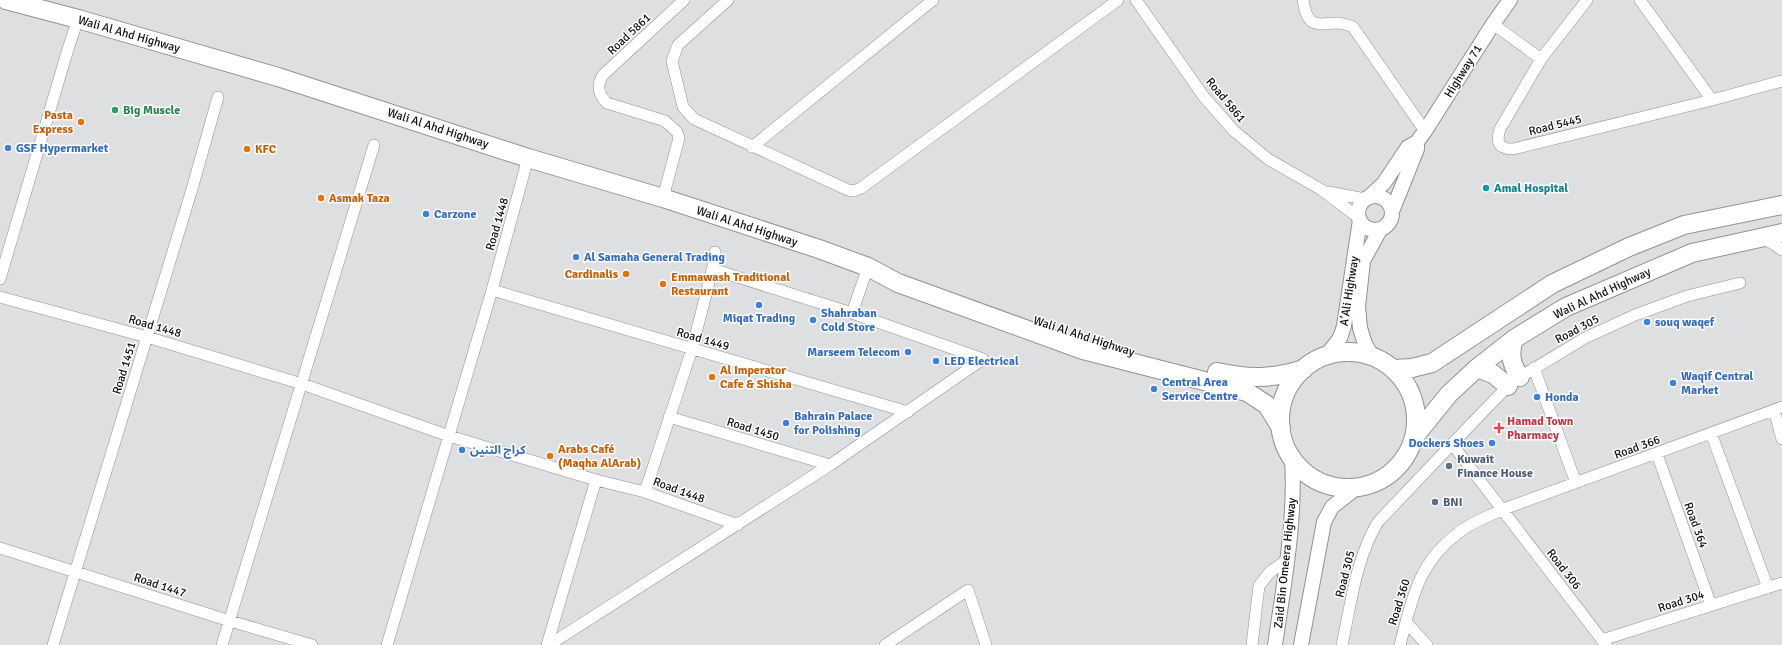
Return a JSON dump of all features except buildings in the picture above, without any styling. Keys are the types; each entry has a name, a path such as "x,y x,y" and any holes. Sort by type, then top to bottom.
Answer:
{"main road":[{"name":"Wali Al Ahd Highway","path":"6,0 78,19 278,77 528,158 663,198 757,228 868,267 898,283 1083,350 1247,392 1267,405 1281,428"},
{"path":"1393,369 1412,368 1432,363 1552,284 1630,247 1684,225 1782,205"},
{"name":"Wali Al Ahd Highway","path":"1414,436 1449,394 1477,368 1514,339 1566,307 1692,253 1782,233"},
{"name":"Wali Al Ahd Highway","path":"868,267 905,274 1076,334 1147,356 1240,377 1272,377 1304,369"},
{"path":"1514,339 1511,348 1511,358 1513,367 1520,377"},
{"path":"1349,352 1372,356 1393,369 1405,383 1413,399 1416,418 1414,436 1407,455 1393,471 1376,482 1356,488 1337,487 1319,482 1304,472 1292,458 1285,445 1280,419 1284,400 1292,383 1304,369 1326,356 1349,352"},
{"path":"1477,368 1493,374 1520,377"}],"street":[{"name":"Road 5861","path":"663,198 679,138 677,132 666,121 607,103 602,98 598,90 599,82 603,76 684,0"},
{"path":"728,0 678,45 672,61 683,107 694,119 752,147 848,190 854,191 861,188 1118,0"},
{"path":"752,147 933,0"},
{"name":"Road 5861","path":"1136,0 1204,98 1234,131 1268,159 1322,190 1359,219"},
{"path":"1302,0 1305,14 1310,21 1320,25 1338,22 1353,27 1425,130"},
{"name":"Highway 71","path":"1367,198 1384,183 1408,147 1417,142 1510,0"},
{"name":"Road 5445","path":"1587,0 1541,59 1519,96 1497,138 1500,145 1506,149 1513,149 1712,100 1782,81"},
{"path":"1640,0 1712,100"},
{"path":"0,279 78,19"},
{"path":"1493,24 1541,59"},
{"name":"Road 1451","path":"54,645 218,97"},
{"name":"Highway 71","path":"1392,209 1417,149 1417,142"},
{"path":"222,645 374,145"},
{"name":"Road 1448","path":"387,645 492,290 528,158"},
{"name":"Road 5861","path":"1322,190 1367,198"},
{"path":"1375,196 1386,199 1392,209 1393,216 1390,222 1386,227 1380,230 1368,229 1359,219 1359,208 1367,198 1375,196"},
{"name":"A'Ali Highway","path":"1359,219 1356,270 1358,307 1360,328 1365,344 1372,356"},
{"name":"A'Ali Highway","path":"1326,356 1340,338 1356,270 1363,261 1380,230"},
{"path":"1759,237 1782,250"},
{"path":"645,492 692,349 715,252"},
{"path":"852,313 868,267"},
{"path":"548,645 830,466 983,359 852,313 712,269"},
{"name":"Road 305","path":"1342,645 1361,560 1371,534 1388,512 1452,444 1520,377 1585,338 1635,315 1687,296 1740,283"},
{"name":"Road 1449","path":"492,290 908,412"},
{"name":"Road 1448","path":"0,298 147,337 302,384 449,436 596,480 645,492 738,525"},
{"path":"1520,377 1576,483"},
{"path":"1778,409 1782,439"},
{"name":"Road 366","path":"1501,510 1778,409"},
{"name":"Road 1450","path":"669,417 830,466"},
{"path":"1711,433 1768,588"},
{"path":"1452,444 1501,510"},
{"name":"Road 364","path":"1657,454 1711,605"},
{"name":"Zaid Bin Omeera Highway","path":"1275,645 1288,559 1293,498 1292,458"},
{"path":"548,645 596,480"},
{"name":"Zaid Bin Omeera Highway","path":"1301,645 1324,522 1332,507 1356,488"},
{"name":"Road 360","path":"1400,645 1413,595 1420,577 1431,560 1443,545 1459,532 1501,510"},
{"name":"Road 306","path":"1501,510 1604,642"},
{"name":"Road 1447","path":"0,548 230,621 312,645"},
{"path":"1252,645 1259,586 1270,572 1288,559"},
{"name":"Road 304","path":"1604,642 1711,605 1782,583"},
{"path":"885,645 968,590 986,645"},
{"path":"1406,622 1427,645"}],"place":[{"name":"Big Muscle","path":"115,110"},
{"name":"Pasta Express","path":"81,122"},
{"name":"GSF Hypermarket","path":"8,148"},
{"name":"KFC","path":"247,149"},
{"name":"Amal Hospital","path":"1486,188"},
{"name":"Asmak Taza","path":"321,198"},
{"name":"Carzone","path":"426,214"},
{"name":"Al Samaha General Trading","path":"576,257"},
{"name":"Cardinalis","path":"626,274"},
{"name":"Emmawash Traditional Restaurant","path":"663,284"},
{"name":"Miqat Trading","path":"759,305"},
{"name":"Shahraban Cold Store","path":"813,320"},
{"name":"souq waqef","path":"1647,322"},
{"name":"Marseem Telecom","path":"908,352"},
{"name":"LED Electrical","path":"936,361"},
{"name":"Al Imperator Cafe & Shisha","path":"712,377"},
{"name":"Waqif Central Market","path":"1673,383"},
{"name":"Central Area Service Centre","path":"1154,389"},
{"name":"Honda","path":"1537,397"},
{"name":"Bahrain Palace for Polishing","path":"786,423"},
{"name":"Hamad Town Pharmacy","path":"1499,428"},
{"name":"Dockers Shoes","path":"1492,443"},
{"name":"كراج التنين","path":"462,450"},
{"name":"Arabs Café (Maqha AlArab)","path":"550,456"},
{"name":"Kuwait Finance House","path":"1449,466"},
{"name":"BNI","path":"1435,502"}]}
